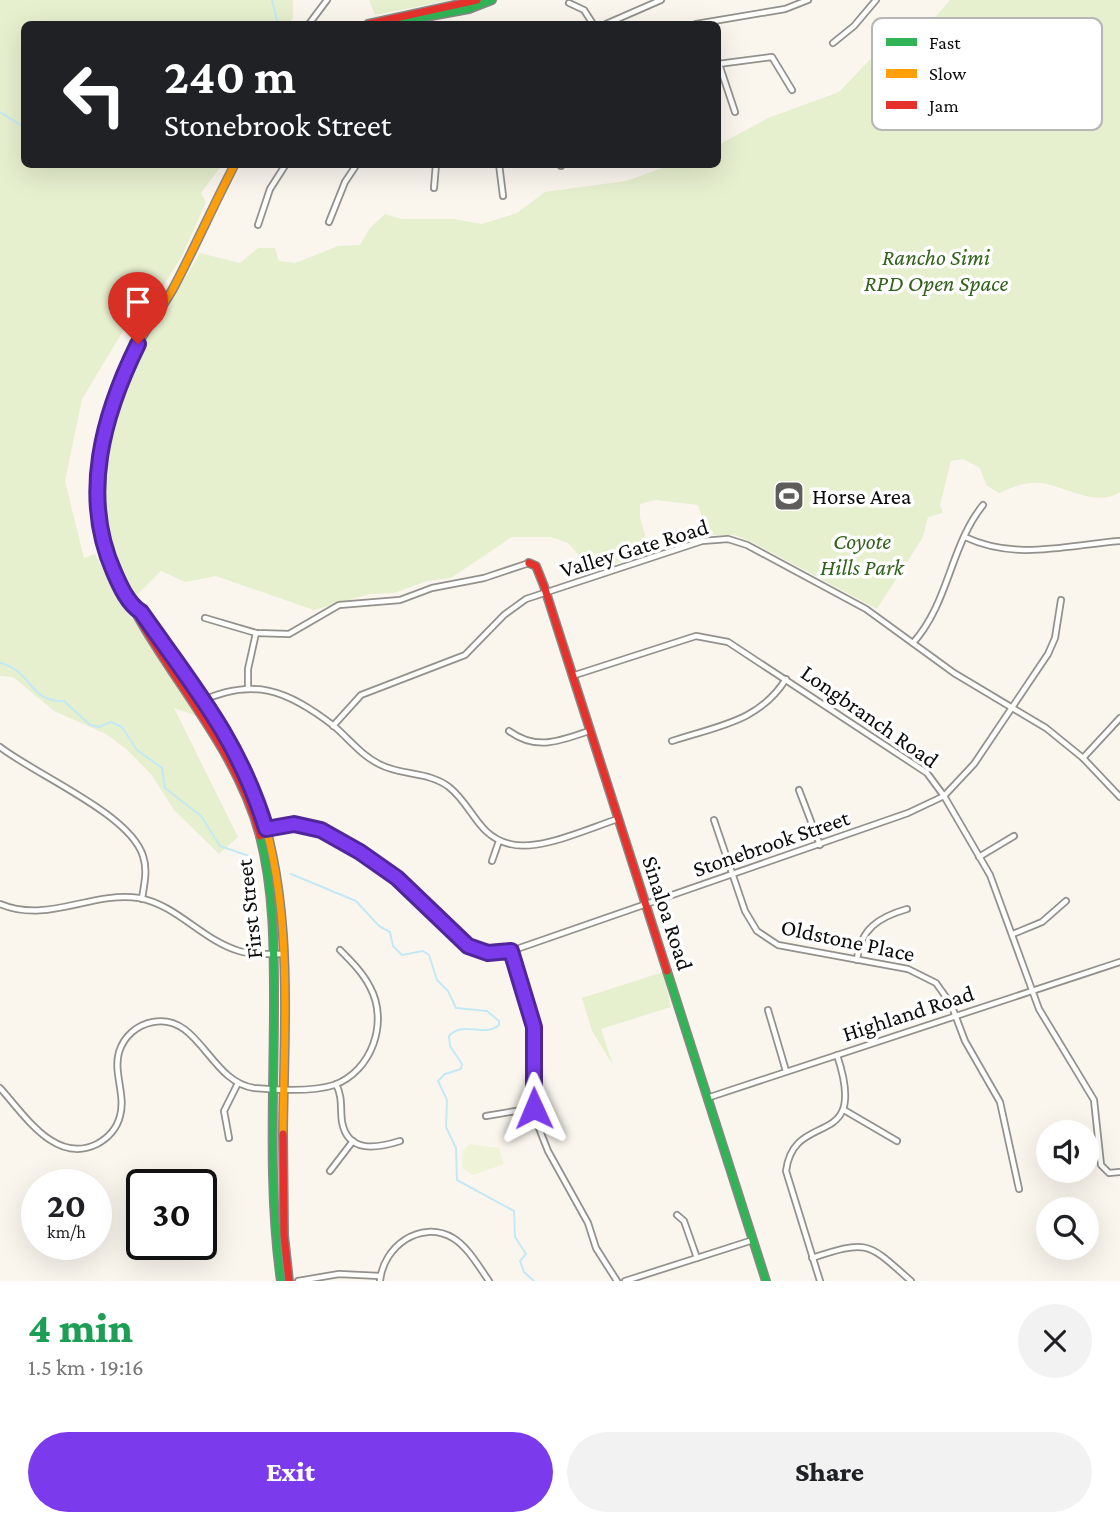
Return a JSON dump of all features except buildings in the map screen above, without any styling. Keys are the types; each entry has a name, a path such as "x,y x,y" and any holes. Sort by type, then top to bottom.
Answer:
{"main road":[{"path":"382,21 477,0"},
{"path":"404,21 469,9 492,0"},
{"name":"First Street","path":"233,168 197,245 129,361 100,448 96,494 103,541 117,579 239,757 278,882 279,1088 284,1235 289,1281"},
{"name":"Sinaloa Road","path":"528,563 536,566 546,593 766,1281"},
{"name":"First Street","path":"279,1088 275,1227 281,1281"}],"street":[{"path":"311,21 327,0"},
{"path":"612,21 647,2 661,0"},
{"path":"714,21 785,9 808,0"},
{"path":"833,43 855,26 876,0"},
{"path":"783,1 785,9"},
{"path":"569,3 584,10 591,21"},
{"path":"721,64 772,57 792,90"},
{"path":"721,72 735,112"},
{"path":"257,225 270,188 283,168"},
{"path":"329,222 345,182 354,168"},
{"path":"434,188 436,168"},
{"path":"500,168 503,196"},
{"path":"913,643 938,606 965,537 983,506"},
{"path":"965,537 986,545 1027,552 1064,545 1120,541"},
{"name":"Valley Gate Road","path":"333,726 348,706 362,695 458,660 511,608 546,593 702,541 728,540 747,545 850,599 954,673 1013,707 1083,758 1120,797"},
{"path":"205,618 256,633 289,634 339,605 400,600 432,588 484,578 528,563"},
{"name":"Stonebrook Street","path":"262,830 294,824 321,830 360,852 397,878 468,946 488,953 511,951 820,845 908,813 944,796 974,764 1051,649 1061,600"},
{"path":"248,687 248,668 256,633"},
{"name":"Longbranch Road","path":"571,676 704,635 728,642 917,765 944,796 998,890 1043,1019 1094,1100 1098,1115 1101,1165 1110,1173 1120,1171"},
{"path":"672,741 755,713 771,701 786,679"},
{"path":"201,701 248,687 282,694 333,726 377,764 426,776 446,785 462,800 480,827 499,841 517,846 535,845 618,818"},
{"path":"1083,758 1120,718"},
{"path":"509,731 525,740 542,744 589,731"},
{"path":"0,747 23,765 84,798 133,837 145,861 142,899"},
{"path":"799,790 820,845"},
{"name":"Oldstone Place","path":"714,820 749,919 768,940 789,949 908,968 925,975 945,993 965,1041 1000,1102 1019,1189"},
{"path":"979,857 1014,836"},
{"path":"492,861 499,841"},
{"path":"0,904 34,912 113,897 142,899 170,909 213,939 238,951 278,954"},
{"path":"1013,934 1042,922 1066,901"},
{"path":"857,960 860,942 870,926 886,916 907,909"},
{"path":"0,1088 56,1144 76,1149 96,1144 112,1132 120,1116 118,1058 122,1043 135,1029 161,1021 180,1025 222,1072 239,1083 279,1088 320,1088 336,1084 352,1074 366,1059 374,1042 378,1022 370,987 340,950"},
{"path":"511,951 534,1027 534,1108 548,1151 588,1223 596,1248 617,1281"},
{"name":"Highland Road","path":"707,1098 1119,965"},
{"path":"768,1010 786,1071"},
{"path":"820,1281 788,1181 788,1161 799,1141 830,1125 844,1110 847,1088 837,1055"},
{"path":"229,1138 225,1111 239,1083"},
{"path":"336,1084 342,1100 343,1125 353,1141 373,1148 400,1141"},
{"path":"486,1116 534,1108"},
{"path":"844,1110 897,1141"},
{"path":"330,1171 353,1141"},
{"path":"677,1215 684,1221 696,1258"},
{"path":"298,1281 339,1274 380,1279 383,1265 396,1245 418,1234 430,1232 441,1233 457,1241 489,1281"},
{"path":"625,1281 753,1240"},
{"path":"812,1258 846,1247 865,1246 880,1254 911,1281"}],"green space":[{"path":"0,0 293,0 291,21 21,21 21,168 220,168 201,193 206,202 182,256 140,323 132,316 82,399 65,481 84,558 95,554 119,598 197,716 174,708 238,837 219,854 174,810 151,774 125,748 106,734 54,711 13,677 0,676"},
{"path":"369,0 451,0 375,15"},
{"name":"Rancho Simi RPD Open Space","path":"950,0 1120,0 1120,492 1101,498 1091,497 1035,483 1019,485 999,493 986,485 980,468 963,459 951,461 940,505 943,513 928,517 923,537 877,609 750,541 734,535 708,535 698,505 656,500 640,504 640,517 650,552 585,573 578,554 568,543 551,537 512,537 451,578 427,581 394,593 370,594 314,610 216,576 185,582 161,571 134,598 118,565 108,532 103,499 109,432 118,399 148,335 200,253 240,263 258,248 275,248 279,261 295,263 338,246 360,245 370,228 385,214 402,219 453,219 482,224 517,213 545,192 626,181 662,168 721,168 721,143 768,118 839,92 872,57 872,130 1102,130 1102,18 933,18"},
{"name":"Horse Area","path":"785,484 804,497 804,504 798,510 775,498 775,490"},
{"path":"663,972 671,1007 601,1029 613,1065 592,1031 582,998"},
{"path":"469,1144 499,1148 504,1164 473,1175 462,1168 463,1150"}],"waterway":[{"path":"272,0 277,21"},
{"path":"0,112 21,125"},
{"path":"0,663 20,673 43,697 64,701 90,725 99,727 111,722 122,727 137,750 162,768 165,788 201,816 220,846 252,857"},
{"path":"291,874 356,901 379,926 390,932 393,946 402,955 423,951 429,955 437,980 448,991 456,1008 487,1011 499,1021 499,1025 493,1029 461,1029 449,1036 450,1046 462,1064 461,1069 445,1074 438,1081 447,1100 446,1127 456,1148 457,1180 514,1211 515,1237 526,1254 520,1261 524,1272 534,1281"}],"traffic: fast":[{"path":"404,21 469,9 492,0"},
{"path":"260,836 271,898 273,939 273,1177 281,1281"},
{"path":"667,971 766,1281"}],"traffic: slow":[{"path":"107,545 101,519 99,467 102,442 116,392 138,344 175,285 233,168"},
{"path":"135,608 163,639 224,731 248,775 267,831 276,874 284,960 283,1134"}],"traffic: jam":[{"path":"382,21 477,0"},
{"path":"107,545 121,583 139,619 228,758 246,796 260,836"},
{"path":"529,563 536,566 544,586 667,971"},
{"path":"283,1134 284,1235 289,1281"}],"place":[{"name":"Horse Area","path":"789,496"}],"route":[{"path":"138,344 117,391 103,437 96,480 97,509 103,541 117,579 127,597 184,670 228,735 253,790 266,829 294,824 321,830 360,852 397,878 426,902 468,946 488,953 511,951 534,1027 534,1108"}],"park label":[{"name":"Coyote Hills Park","path":"862,554"}]}
